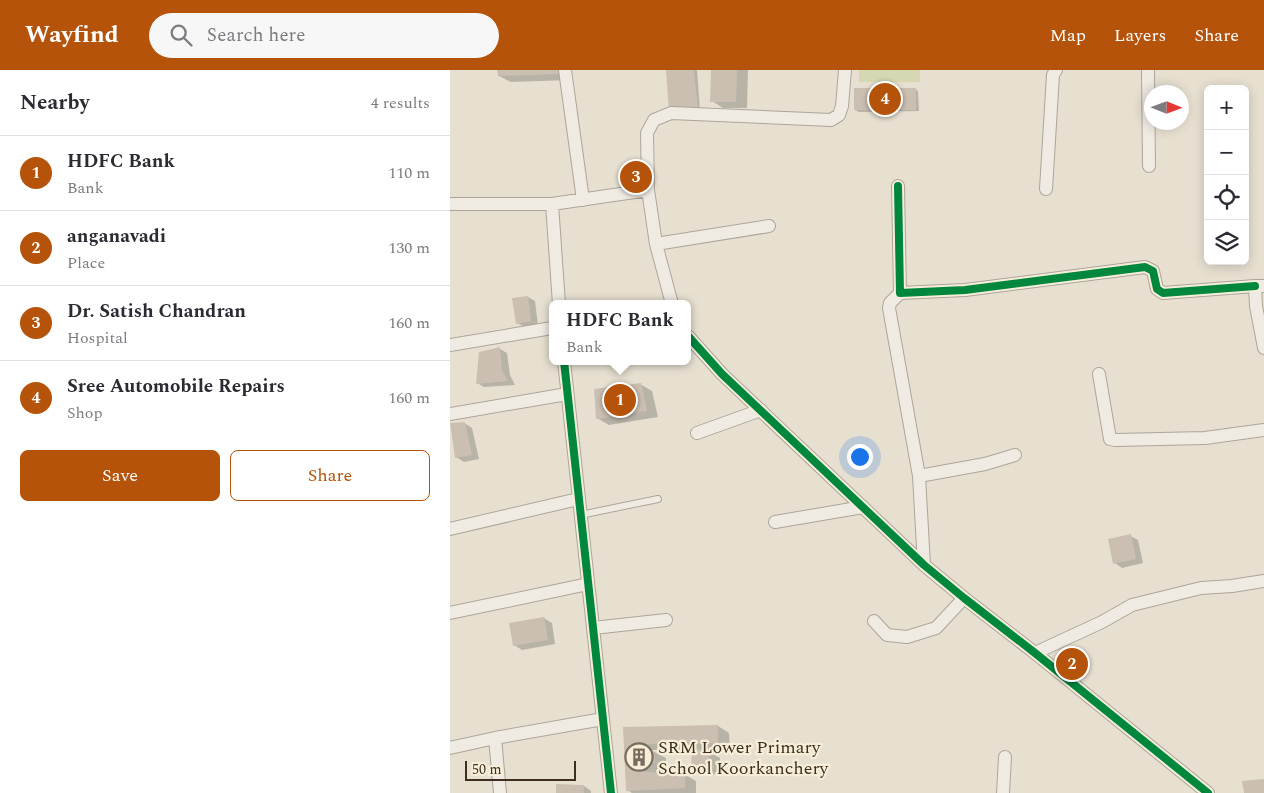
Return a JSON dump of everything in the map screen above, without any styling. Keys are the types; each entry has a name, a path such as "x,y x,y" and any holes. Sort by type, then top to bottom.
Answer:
{"street":[{"path":"565,70 583,200"},
{"path":"671,300 656,244 648,190 647,132 654,120 672,113 831,120 839,115 842,106 845,70"},
{"path":"1046,189 1053,75 1056,70"},
{"path":"1148,70 1149,166"},
{"path":"898,186 900,293"},
{"path":"450,204 552,204 648,190"},
{"path":"552,204 559,300"},
{"path":"656,244 768,226"},
{"path":"924,564 919,476 888,308 890,303 900,293 965,290 1145,267 1153,271 1157,289 1163,293 1260,286 1256,306 1264,348"},
{"path":"450,345 549,328"},
{"path":"691,339 722,374 924,564 1208,793"},
{"path":"564,365 611,793"},
{"path":"1098,374 1110,439 1205,438 1264,430"},
{"path":"450,414 567,394"},
{"path":"697,433 761,410"},
{"path":"919,476 985,464 1015,455"},
{"path":"450,529 578,499"},
{"path":"775,522 863,507"},
{"path":"1035,653 1102,622 1132,605 1200,588 1264,581"},
{"path":"450,614 588,584"},
{"path":"874,621 887,635 907,637 936,628 964,598"},
{"path":"593,628 666,620"},
{"path":"450,748 603,719"},
{"path":"495,738 500,793"},
{"path":"1003,793 1005,757"}],"lane":[{"path":"580,516 658,499"}],"green space":[{"path":"859,70 920,70 920,82 859,82"}],"building":[{"path":"497,70 558,70 558,74 498,76"},
{"path":"666,70 694,70 698,109 669,111"},
{"path":"711,70 737,70 736,102 710,102"},
{"path":"854,88 916,88 916,110 854,110"},
{"path":"640,170 641,183 631,185 632,171"},
{"path":"528,296 531,321 516,324 512,298"},
{"path":"500,347 502,370 508,381 476,384 479,352"},
{"path":"641,383 647,411 596,419 594,389"},
{"path":"465,422 472,455 455,458 450,423"},
{"path":"1131,534 1136,559 1113,564 1108,539"},
{"path":"544,617 548,640 513,646 509,623"},
{"path":"1074,656 1077,666 1071,670 1066,662"},
{"name":"SRM Lower Primary School Koorkanchery","path":"718,725 718,743 643,744 643,751 654,751 655,763 644,764 644,772 685,773 685,788 626,791 623,727"},
{"name":"SRM Lower Primary School Koorkanchery","path":"692,749 709,750 709,769 691,769"},
{"path":"1264,779 1264,793 1244,793 1242,781"},
{"path":"556,784 584,785 584,793 556,793"}],"cycle path":[{"path":"898,186 900,293 965,290 1145,267 1153,271 1157,289 1163,293 1255,286"},
{"path":"691,339 722,374 924,565 1208,793"},
{"path":"564,365 611,793"}],"place":[{"name":"Sree Automobile Repairs","path":"885,99"},
{"name":"Dr. Satish Chandran","path":"636,177"},
{"name":"HDFC Bank","path":"620,400"},
{"name":"anganavadi","path":"1072,664"},
{"name":"SRM Lower Primary School Koorkanchery","path":"639,757"}]}
